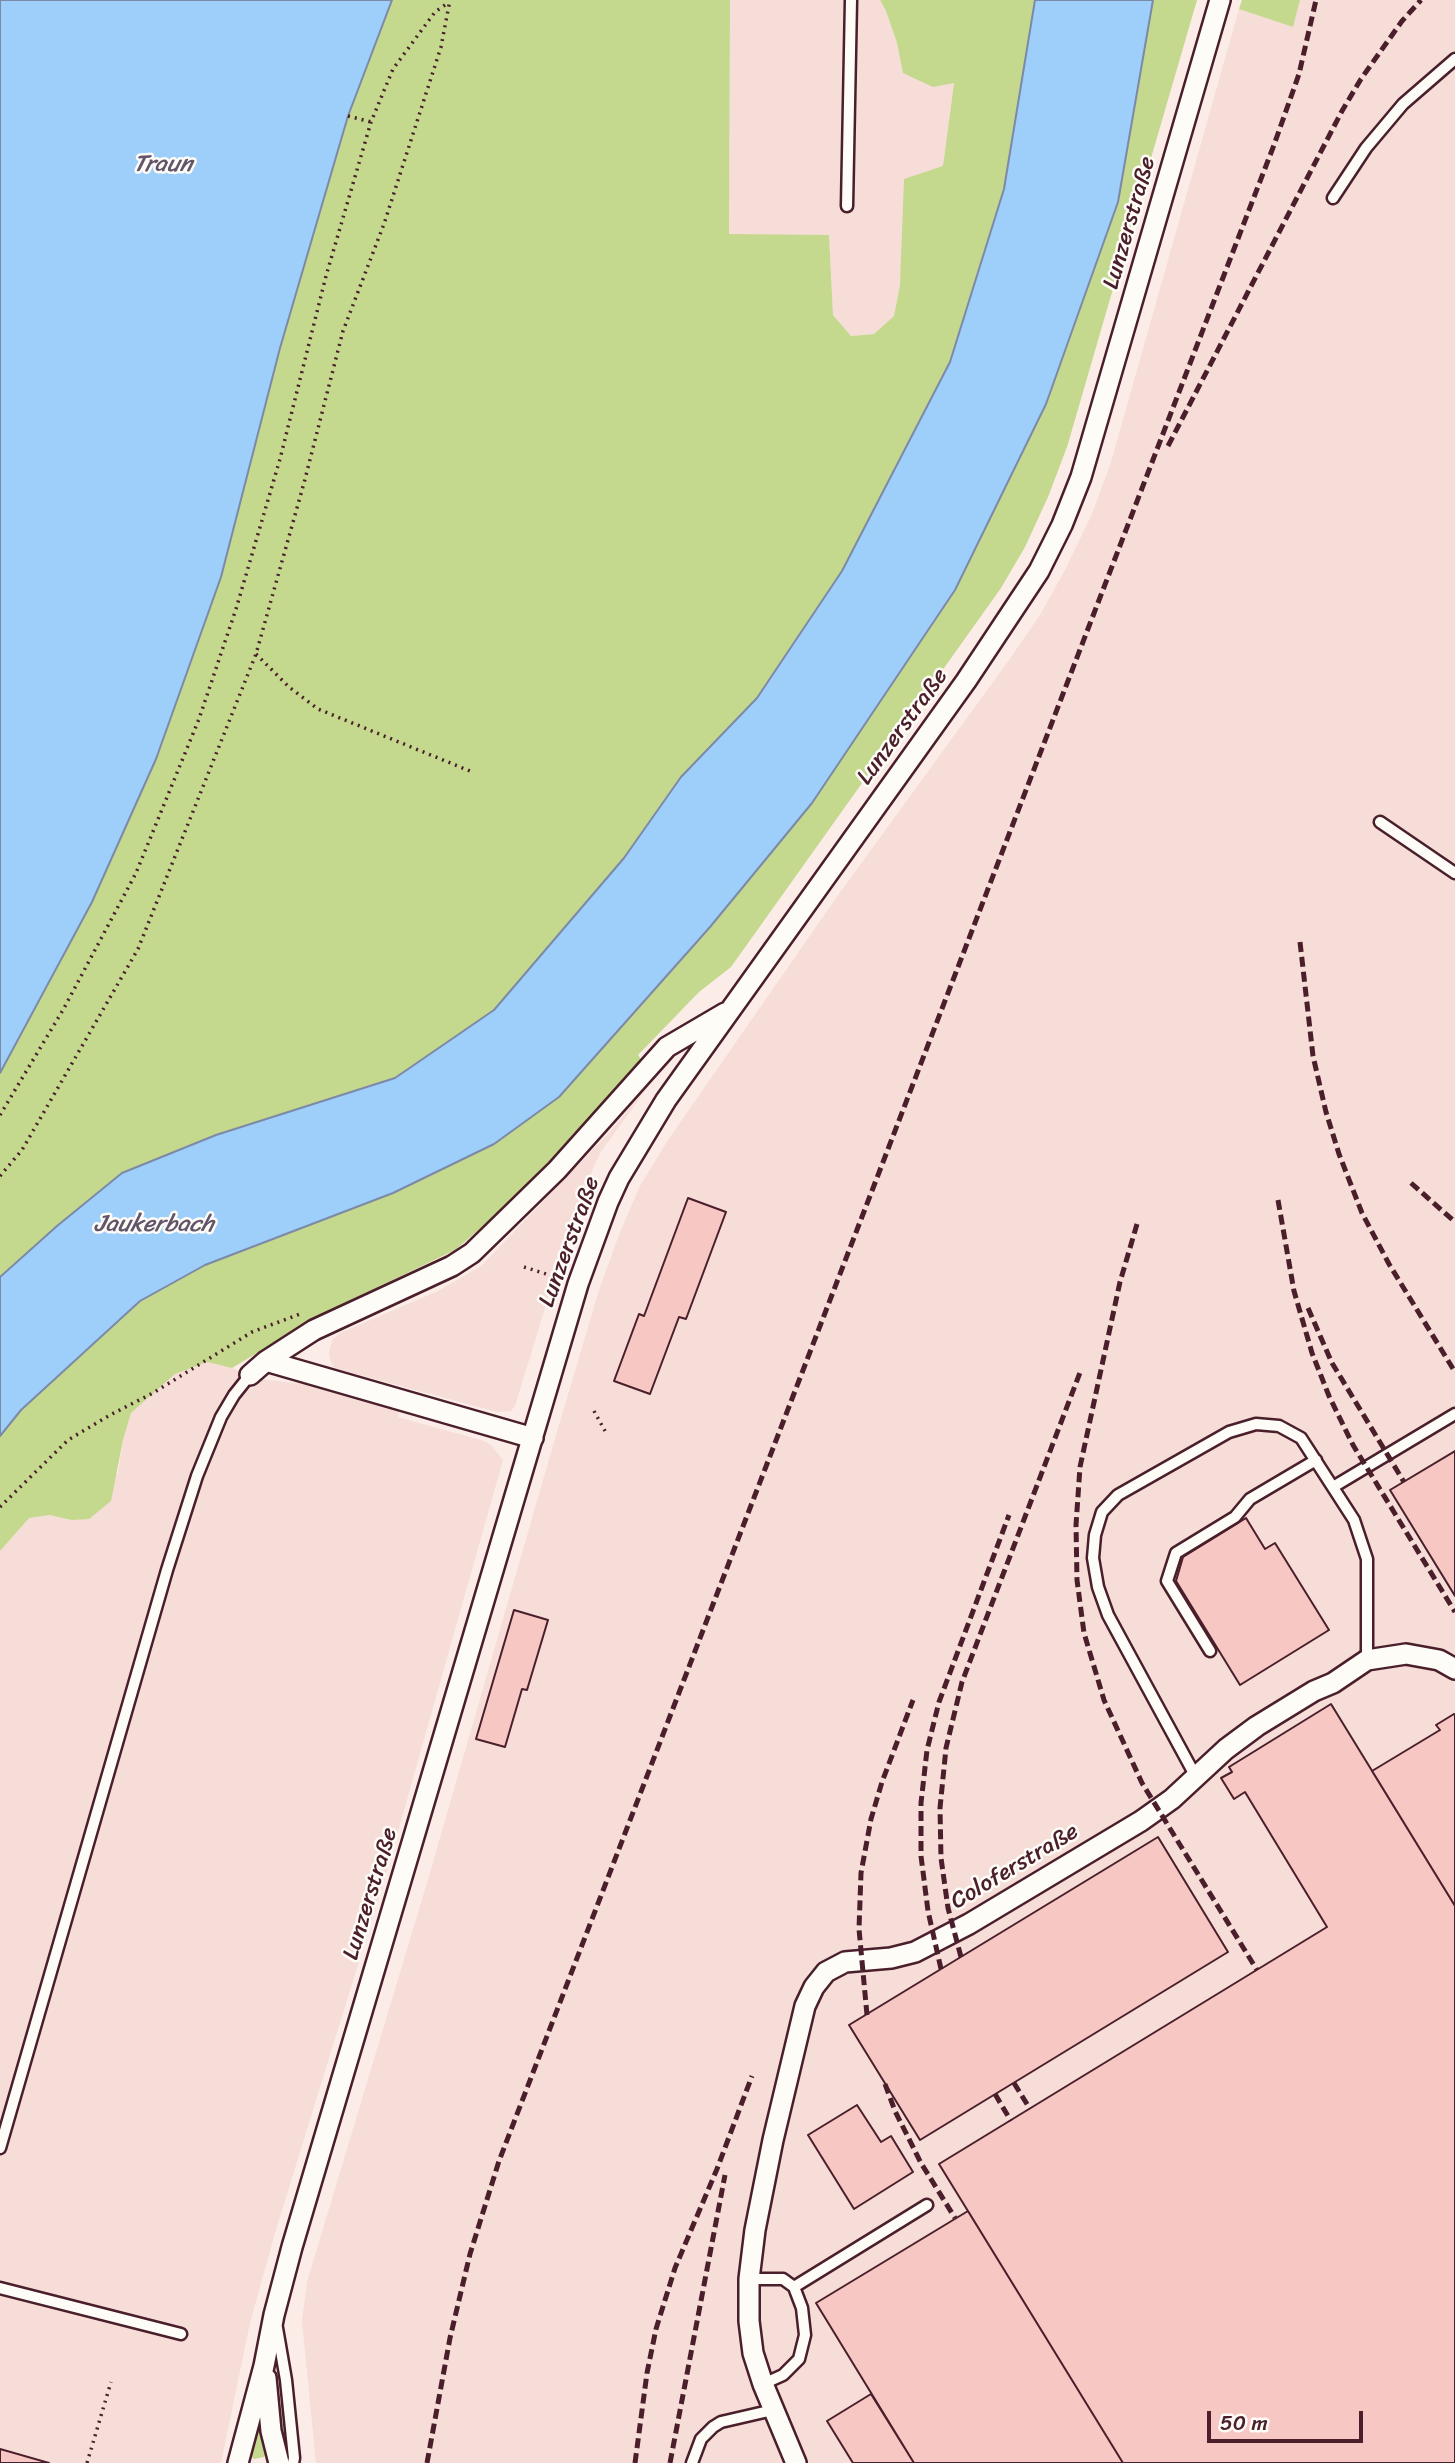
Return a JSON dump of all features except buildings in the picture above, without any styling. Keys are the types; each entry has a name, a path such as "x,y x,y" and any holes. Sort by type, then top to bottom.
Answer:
{"street":[{"name":"Lunzerstraße","path":"238,2463 307,2195 578,1283 619,1178 666,1100 1010,617 1039,571 1062,525 1081,477 1220,0"},
{"path":"250,1375 298,1339 452,1266 472,1253 557,1170 667,1047 732,1009"},
{"path":"266,1361 533,1438"},
{"path":"1367,1660 1406,1654 1438,1660 1455,1669"},
{"name":"Coloferstraße","path":"796,2463 753,2353 749,2279 755,2230 773,2140 804,2006 814,1987 826,1972 845,1962 891,1958 935,1943 1140,1821 1171,1799 1226,1749 1257,1726 1314,1691 1334,1683 1367,1660"},
{"name":"Lunzerstraße","path":"264,2366 271,2431 279,2463"}],"lane":[{"path":"847,206 851,0"},
{"path":"1332,198 1366,148 1403,104 1455,59"},
{"path":"1380,822 1455,873"},
{"path":"0,2148 163,1584 197,1476 221,1417 250,1375"},
{"path":"1333,1487 1455,1413"},
{"path":"1196,1778 1108,1615 1098,1587 1093,1558 1095,1535 1102,1512 1118,1495 1229,1432 1256,1424 1279,1426 1301,1438 1354,1520 1367,1559 1367,1660"},
{"path":"1210,1651 1167,1581 1176,1553 1235,1517 1250,1499 1316,1460"},
{"path":"794,2287 927,2205"},
{"path":"749,2279 783,2279 794,2287 802,2308 805,2335 799,2359 783,2375 763,2384"},
{"path":"0,2288 181,2334"},
{"path":"274,2315 286,2380 293,2463"},
{"path":"692,2463 701,2439 713,2427 722,2422 774,2410"}],"path":[{"path":"0,1115 63,1010 136,873 199,719 236,609 280,459 326,276 371,122 393,69 435,12 450,1"},
{"path":"0,1176 22,1150 138,950 257,654 343,331 384,224 441,47 450,1"},
{"path":"348,116 371,122"},
{"path":"257,654 289,687 318,709 470,771"},
{"path":"524,1267 559,1278"},
{"path":"0,1507 68,1440 153,1393 252,1332 307,1311"},
{"path":"594,1411 605,1431"},
{"path":"87,2463 111,2382"}],"shaded area":[{"path":"730,0 880,0 897,43 903,72 954,82 943,166 900,285 894,316 874,334 851,336 833,315 829,235 729,235"},
{"path":"1300,0 1455,0 1455,2463 316,2463 302,2321 307,2282 429,1876 599,1290 620,1232 640,1186 668,1140 836,898 1009,660 1040,615 1065,570 1092,514 1111,462 1239,9 1293,27"},
{"path":"650,1084 600,1153 594,1166 565,1243 515,1406 511,1411 497,1412 334,1368 329,1351 333,1339 340,1333 438,1291 481,1266 608,1134"},
{"path":"207,1362 260,1379 313,1385 400,1408 398,1417 484,1441 491,1445 503,1460 386,1874 275,2233 250,2323 221,2463 0,2463 0,1551 28,1518 50,1515 70,1520 118,1473 123,1440 131,1413 175,1374"}],"green space":[{"path":"392,0 730,0 729,234 829,235 833,315 851,336 874,334 894,316 900,285 904,179 943,166 954,83 933,87 903,73 897,43 880,0 1035,0 1004,189 950,362 842,571 757,698 681,777 624,858 494,1010 395,1078 216,1135 122,1173 0,1277 0,1073 92,902 156,759 221,577 280,348 348,116"},
{"path":"1153,0 1197,0 1067,447 1048,497 1025,547 1001,588 731,967 699,992 638,1055 643,1062 509,1204 455,1250 322,1314 232,1368 207,1362 175,1374 131,1413 111,1501 89,1519 71,1520 50,1515 29,1518 0,1551 0,1436 21,1410 140,1301 205,1265 393,1193 494,1144 559,1097 710,927 812,803 955,590 1118,202"},
{"path":"1242,0 1300,0 1293,27 1239,9"},
{"path":"282,2393 285,2416 287,2447 279,2420"},
{"path":"260,2430 267,2453 264,2457 254,2459 251,2456 255,2432"}],"water":[{"name":"Traun","path":"0,0 392,0 348,116 280,348 221,577 156,759 92,902 0,1073"},
{"name":"Jaukerbach","path":"1035,0 1153,0 1118,202 1046,404 955,590 812,803 710,927 559,1097 494,1144 393,1193 205,1265 140,1301 21,1410 0,1436 0,1277 122,1173 216,1135 395,1078 494,1010 624,858 681,777 757,698 842,571 950,362 1004,189"}],"railway":[{"path":"427,2463 450,2338 470,2254 499,2161 1274,145 1299,74 1316,0"},
{"path":"1168,446 1342,111 1402,21 1421,0"},
{"path":"1300,942 1313,1056 1339,1154 1362,1213 1389,1264 1455,1372"},
{"path":"1411,1183 1455,1222"},
{"path":"1278,1200 1294,1291 1312,1353 1329,1396 1353,1445 1455,1612"},
{"path":"1137,1224 1120,1282 1080,1467 1076,1525 1077,1580 1084,1633 1104,1700 1142,1783 1257,1970"},
{"path":"1308,1308 1332,1363 1404,1482"},
{"path":"961,1957 948,1908 941,1858 940,1808 946,1748 962,1682 1081,1370"},
{"path":"941,1969 928,1911 921,1856 921,1803 927,1750 939,1702 1009,1515"},
{"path":"867,2015 859,1929 861,1873 871,1819 882,1782 913,1700"},
{"path":"635,2463 656,2329 675,2268 717,2169 752,2076"},
{"path":"1014,2083 1030,2109"},
{"path":"885,2084 921,2163 955,2218"},
{"path":"995,2094 1011,2121"},
{"path":"670,2463 725,2175"}]}
